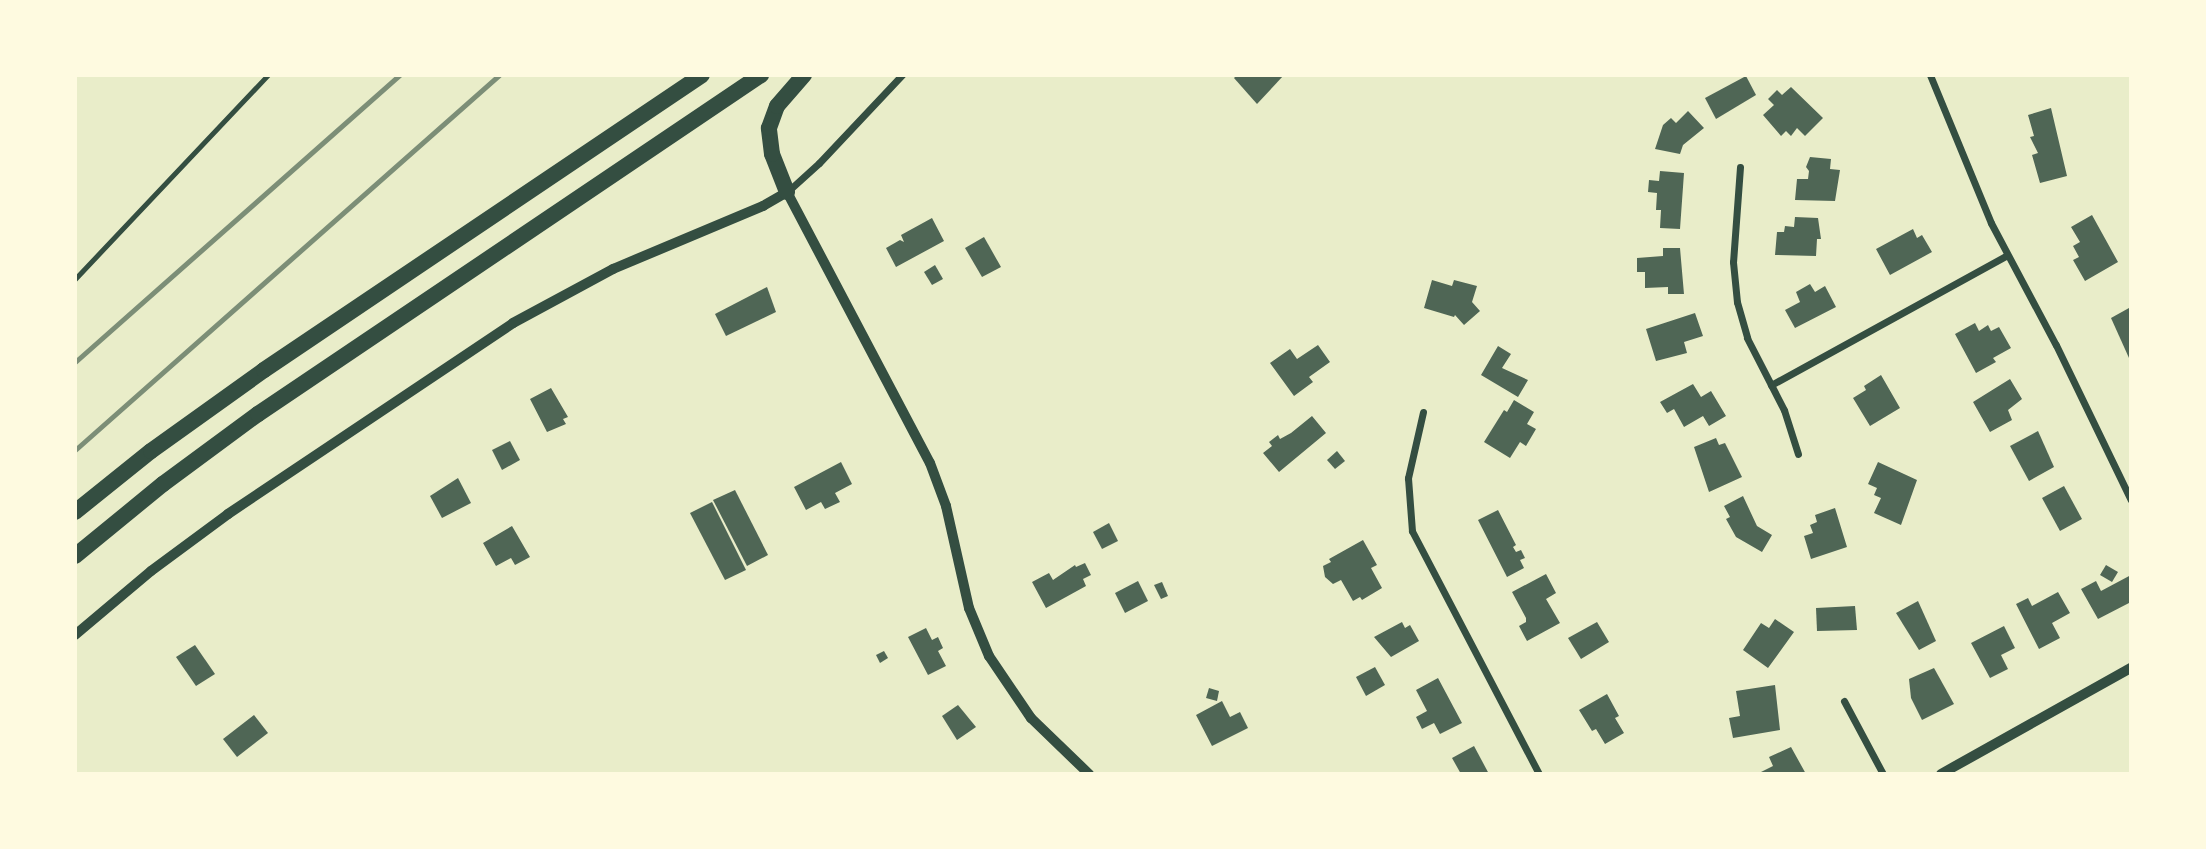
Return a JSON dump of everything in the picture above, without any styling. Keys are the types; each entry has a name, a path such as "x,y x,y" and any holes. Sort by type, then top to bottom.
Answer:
{"highway":[{"path":"75,512 226,396 702,75"},
{"path":"75,556 163,484 258,414 761,75"},
{"path":"787,192 772,154 768,128 777,106 804,75"}],"street":[{"path":"75,635 218,521 513,323 613,269 763,206 787,192 819,163 902,75"},
{"path":"1930,75 1975,189 2056,345 2131,500"},
{"path":"1740,167 1733,256 1735,293 1747,338 1787,416 1798,454"},
{"path":"787,192 930,463 949,516 966,600 989,656 1031,718 1089,774"},
{"path":"1771,385 2007,255"},
{"path":"1423,412 1408,478 1412,531 1539,774"},
{"path":"1941,774 2131,668"},
{"path":"1844,701 1883,774"}],"lane":[{"path":"75,279 268,75"}],"building":[{"path":"1237,75 1284,75 1257,104 1234,78"},
{"path":"1746,76 1756,95 1716,119 1705,98"},
{"path":"1791,87 1823,118 1805,136 1797,128 1791,136 1786,131 1781,136 1763,115 1774,105 1768,99 1777,90 1782,95"},
{"path":"2051,108 2067,176 2040,183 2032,155 2038,153 2030,137 2034,136 2028,115"},
{"path":"1688,111 1704,128 1683,145 1680,154 1655,149 1663,125 1671,118 1676,123"},
{"path":"1810,157 1831,159 1830,169 1840,170 1835,201 1795,200 1797,179 1808,179 1809,171 1806,167"},
{"path":"1660,171 1684,173 1680,229 1660,228 1661,210 1656,210 1657,193 1648,192 1649,180 1659,181"},
{"path":"2092,215 2118,262 2085,281 2073,260 2079,257 2073,246 2080,242 2071,227"},
{"path":"1795,217 1818,218 1821,239 1817,239 1816,256 1775,255 1777,232 1784,232 1785,226 1794,227"},
{"path":"932,218 944,241 896,267 886,248 900,240 904,242 901,235"},
{"path":"1913,229 1917,238 1922,235 1932,252 1890,275 1876,249"},
{"path":"984,237 1001,267 982,277 965,248"},
{"path":"1663,248 1680,248 1684,294 1668,294 1668,287 1645,288 1645,272 1637,272 1637,258 1663,256"},
{"path":"935,265 943,279 932,285 924,272"},
{"path":"1432,280 1452,286 1454,280 1477,286 1472,302 1480,311 1464,325 1455,315 1454,317 1424,308"},
{"path":"1810,284 1815,292 1825,286 1836,307 1795,328 1785,310 1800,302 1796,292"},
{"path":"767,287 776,312 726,336 715,314"},
{"path":"2129,308 2131,357 2129,358 2111,318"},
{"path":"1695,313 1703,336 1684,342 1687,353 1656,361 1646,329"},
{"path":"1975,323 1979,331 1988,325 1991,331 1999,327 2011,348 1993,358 1996,362 1976,373 1955,334"},
{"path":"1318,345 1330,362 1309,377 1313,382 1294,396 1270,363 1290,349 1297,359"},
{"path":"1498,346 1511,354 1502,368 1528,380 1518,397 1481,375"},
{"path":"1881,375 1900,408 1870,426 1853,398 1866,390 1864,386"},
{"path":"2010,379 2022,399 2008,410 2012,420 1990,432 1973,402"},
{"path":"1693,384 1701,397 1711,391 1726,416 1709,426 1703,416 1684,427 1674,409 1667,413 1660,402"},
{"path":"551,388 568,417 563,419 566,424 547,432 530,399"},
{"path":"1514,400 1534,412 1527,424 1536,429 1526,446 1520,442 1510,458 1484,442 1504,410 1507,412"},
{"path":"1312,416 1326,433 1279,472 1263,453 1272,446 1269,442 1278,435 1280,439 1291,433"},
{"path":"2038,431 2054,467 2029,481 2010,446"},
{"path":"1716,438 1719,445 1725,443 1742,477 1709,492 1694,447"},
{"path":"510,441 520,460 502,470 492,450"},
{"path":"1337,451 1345,461 1335,469 1327,460"},
{"path":"841,462 852,484 835,493 840,502 825,509 821,502 806,510 794,487"},
{"path":"1878,462 1917,480 1901,525 1874,513 1881,498 1874,495 1877,488 1868,484"},
{"path":"458,478 471,503 442,518 430,496"},
{"path":"2064,486 2082,519 2060,531 2042,498"},
{"path":"735,490 768,555 747,566 713,500"},
{"path":"1743,496 1757,526 1772,535 1762,552 1736,537 1726,519 1730,517 1724,506"},
{"path":"712,502 746,570 725,580 690,513"},
{"path":"1835,508 1847,547 1811,559 1804,536 1813,533 1810,525 1817,522 1815,515"},
{"path":"1498,510 1516,545 1513,547 1516,552 1521,550 1525,558 1520,560 1524,568 1507,577 1478,520"},
{"path":"1109,523 1118,541 1102,549 1093,532"},
{"path":"512,526 530,557 515,565 511,558 496,566 483,543"},
{"path":"1363,540 1377,565 1371,568 1382,588 1362,600 1360,597 1353,601 1341,580 1333,584 1325,577 1323,566 1331,562 1329,559"},
{"path":"1085,563 1091,575 1083,579 1086,586 1046,608 1032,582 1049,573 1053,580 1075,565 1076,567"},
{"path":"2106,565 2118,572 2112,582 2100,575"},
{"path":"1546,574 1556,593 1546,599 1560,623 1527,641 1519,626 1526,622 1526,618 1512,592"},
{"path":"2131,575 2129,603 2098,619 2081,589 2096,581 2101,591"},
{"path":"1138,581 1148,601 1125,613 1115,593"},
{"path":"1162,582 1168,596 1161,599 1154,585"},
{"path":"2058,592 2070,613 2052,623 2060,638 2039,649 2016,604 2028,598 2032,606"},
{"path":"1918,601 1936,641 1919,650 1896,613"},
{"path":"1855,606 1857,630 1817,631 1816,608"},
{"path":"1775,619 1794,632 1768,668 1743,650 1761,623 1769,628"},
{"path":"1402,622 1405,628 1410,625 1419,641 1391,657 1374,637"},
{"path":"1597,622 1609,642 1581,659 1568,638"},
{"path":"2004,626 2015,648 2001,655 2008,669 1990,678 1971,643"},
{"path":"926,628 932,640 938,637 943,648 938,651 946,666 928,675 908,637"},
{"path":"195,645 215,674 196,686 176,657"},
{"path":"884,651 888,658 880,663 876,655"},
{"path":"1375,667 1385,685 1366,696 1356,677"},
{"path":"1934,668 1954,704 1922,720 1911,698 1909,679"},
{"path":"1438,678 1462,723 1440,734 1434,723 1422,729 1416,717 1427,711 1416,690"},
{"path":"1775,685 1780,730 1733,738 1729,718 1740,716 1736,691"},
{"path":"1209,688 1219,691 1217,701 1206,698"},
{"path":"1607,694 1619,716 1615,718 1624,733 1605,744 1596,729 1592,731 1579,710"},
{"path":"1222,701 1230,717 1240,712 1248,728 1212,746 1196,715"},
{"path":"958,705 976,727 957,740 942,716"},
{"path":"254,715 268,733 237,757 223,739"},
{"path":"1474,746 1489,774 1461,774 1452,758"},
{"path":"1791,747 1806,774 1757,774 1773,766 1769,757"}],"railway":[{"path":"75,362 399,75"},
{"path":"75,450 499,75"}]}
